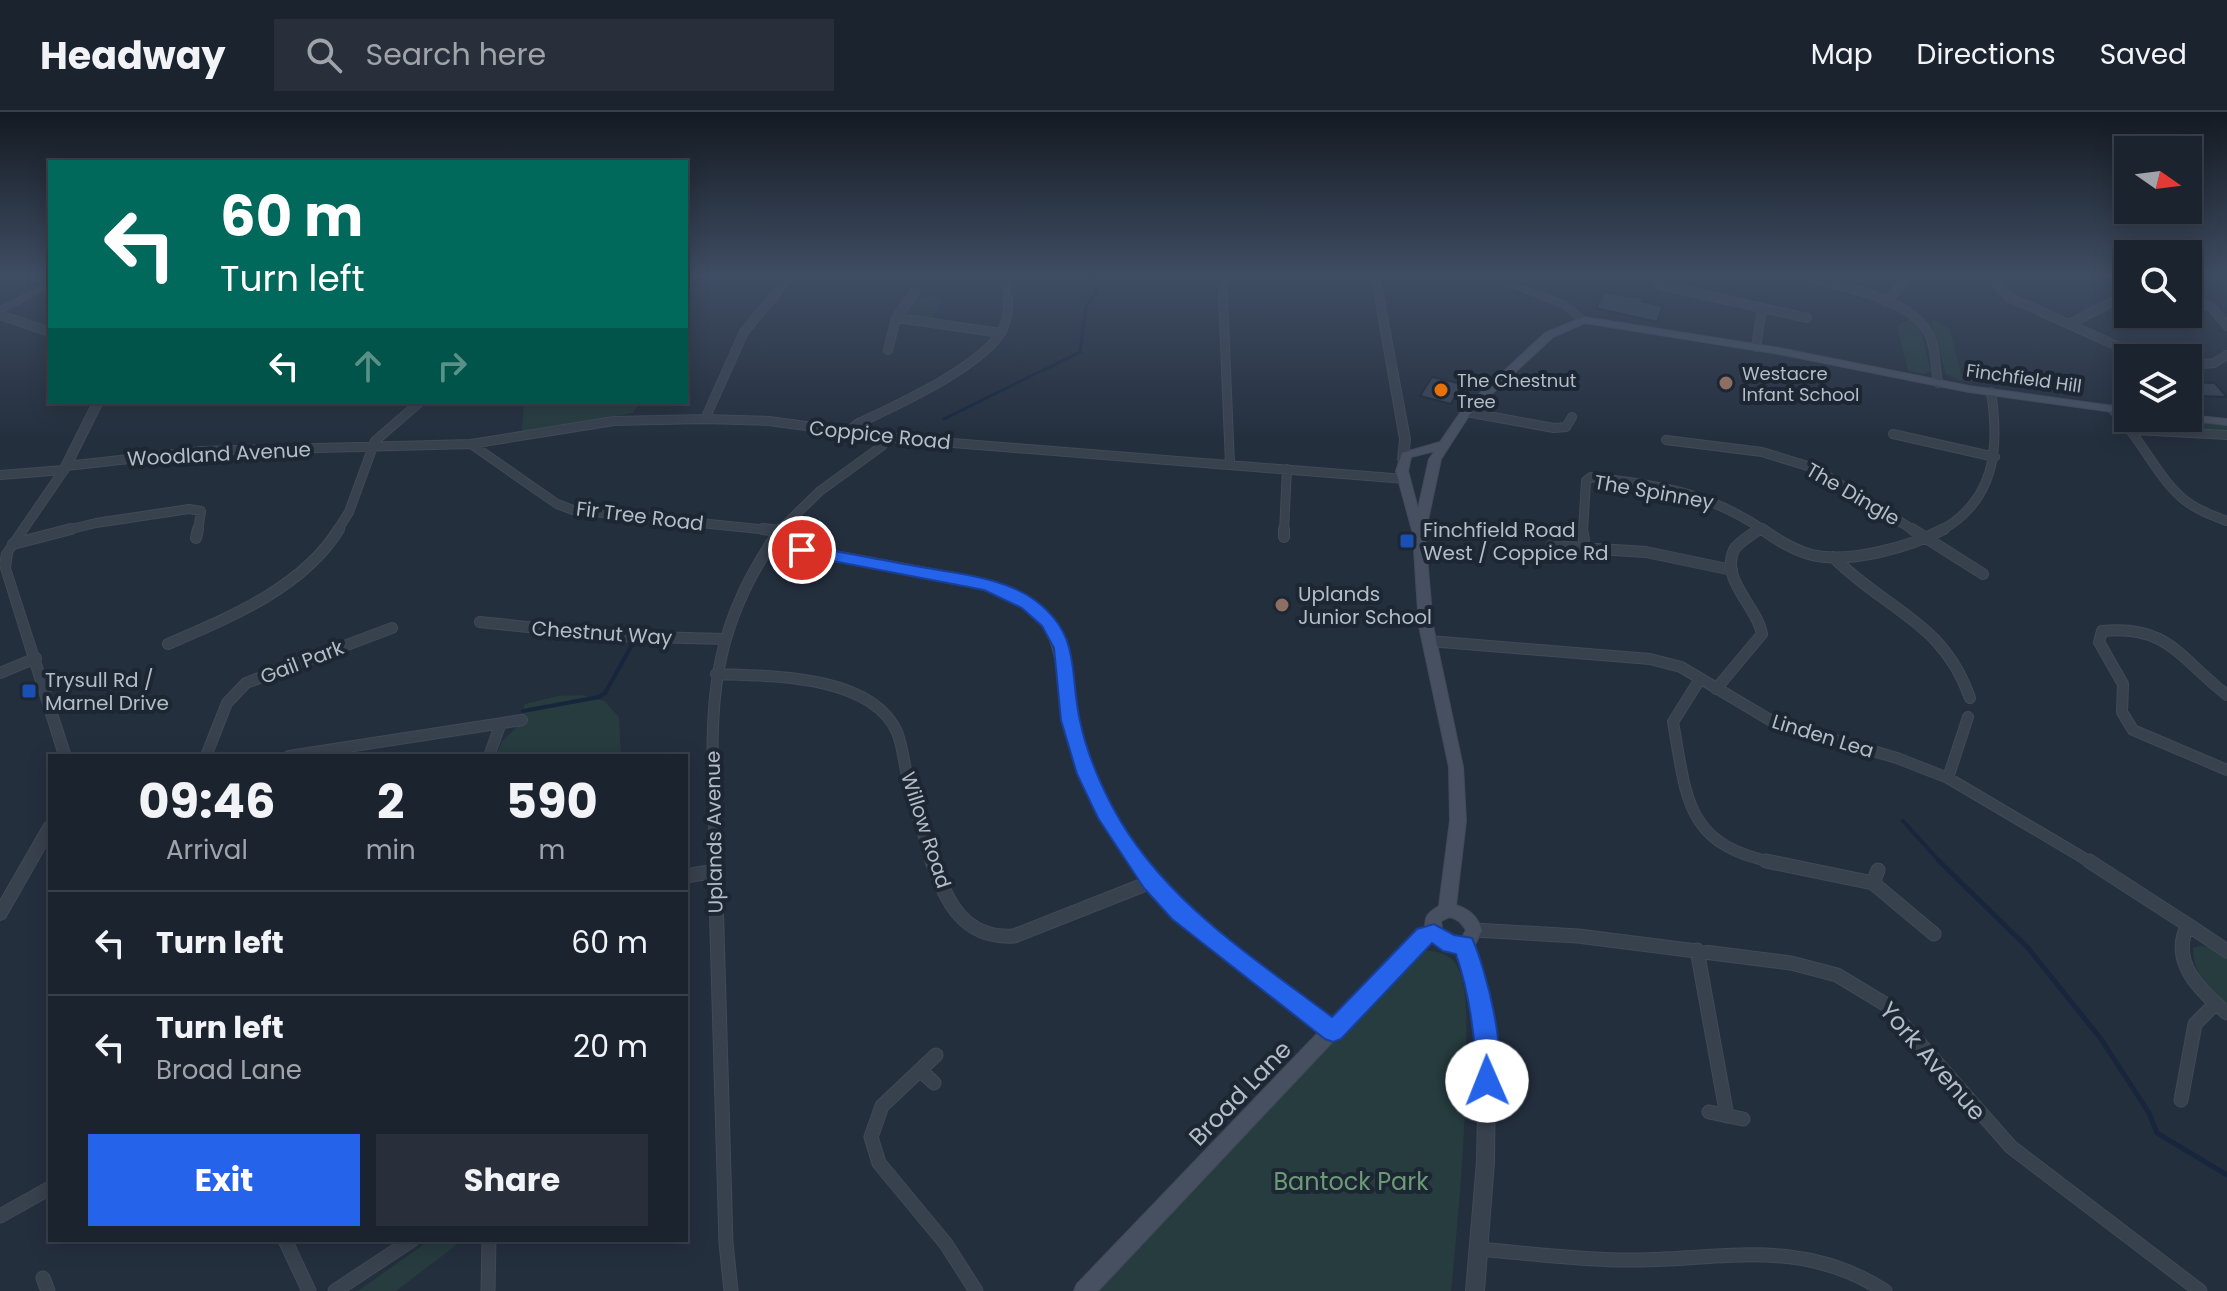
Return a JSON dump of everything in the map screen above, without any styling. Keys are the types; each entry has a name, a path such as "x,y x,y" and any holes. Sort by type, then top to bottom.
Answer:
{"main road":[{"path":"1447,910 1458,821 1456,767 1429,641 1419,534 1403,470 1406,455 1427,454 1443,445 1466,412 1549,335 1563,329"},
{"name":"Finchfield Hill","path":"1641,329 1756,347 1938,383 2112,409"},
{"path":"2202,419 2227,422"},
{"path":"1419,534 1431,478 1427,454"},
{"path":"1403,470 1417,483 1431,478"},
{"path":"1447,910 1465,915 1469,937 1451,945 1434,933 1433,918 1447,910"},
{"name":"Broad Lane","path":"1084,1291 1412,946 1434,933"}],"street":[{"path":"705,419 746,329"},
{"path":"888,350 887,343 893,329"},
{"path":"973,329 1001,333"},
{"path":"848,432 982,352 1002,329"},
{"path":"1224,329 1230,464"},
{"path":"1385,329 1405,439 1403,470"},
{"path":"1756,347 1759,329"},
{"path":"1926,329 1938,383"},
{"path":"2080,329 2114,344"},
{"path":"2202,364 2214,363 2227,355"},
{"name":"The Spinney","path":"1584,540 1581,521 1584,494 1586,481 1591,477 1708,500 1731,509 1802,552 1833,557 1888,551 1929,538 1957,519 1981,493 1995,457 1991,392"},
{"path":"64,754 5,568 7,551 65,468 97,404"},
{"path":"168,644 246,611 315,560 331,542 349,512 375,441 418,404"},
{"path":"1466,412 1554,428 1566,427 1572,417"},
{"name":"Coppice Road","path":"372,447 471,444 614,421 705,419 769,421 888,437 1390,477 1403,470"},
{"path":"1887,444 1890,432 1995,457"},
{"path":"2136,432 2164,481 2175,494 2227,521"},
{"path":"2198,432 2227,435"},
{"name":"Uplands Avenue","path":"731,1291 726,1243 715,871 713,702 716,674 724,639 753,574 779,531 801,507 882,446 888,437"},
{"path":"1405,439 1427,454"},
{"name":"The Dingle","path":"1666,440 1681,446 1762,452 1798,462 1836,480 1983,574"},
{"name":"Fir Tree Road","path":"471,444 557,504 573,510 779,531"},
{"name":"Woodland Avenue","path":"0,475 202,451 372,447"},
{"path":"1284,537 1287,469"},
{"path":"7,551 96,523 189,509 201,511 202,515 196,538"},
{"path":"1716,689 1762,634 1759,620 1734,582 1732,570 1735,548 1761,528"},
{"path":"770,544 988,585 1028,604 1048,623 1063,648 1070,720 1087,774 1105,812 1151,882 1210,938 1333,1032"},
{"path":"1551,546 1646,552 1732,570"},
{"path":"1833,557 1867,588 1938,637 1961,668 1970,698"},
{"name":"Chestnut Way","path":"480,622 614,636 724,639"},
{"name":"Gail Park","path":"207,754 227,703 246,683 392,628"},
{"path":"2227,695 2162,637 2140,631 2107,630 2100,636 2099,642 2123,684 2122,712 2133,730 2227,770"},
{"name":"Linden Lea","path":"1429,641 1650,659 1681,667 1775,723 1897,758 1948,778 2045,833 2227,951"},
{"path":"0,673 36,658"},
{"name":"Willow Road","path":"716,674 824,683 859,697 887,716 899,735 917,810 951,905 961,920 981,933 1014,936 1151,882"},
{"path":"1700,679 1673,722 1688,805 1706,829 1745,857 1873,883 1934,934"},
{"path":"1948,778 1968,717"},
{"path":"302,754 522,720"},
{"path":"490,754 501,723"},
{"path":"0,914 48,830"},
{"path":"1873,883 1878,870"},
{"path":"688,876 715,871"},
{"path":"2188,925 2181,938 2185,963 2215,1004 2227,1013"},
{"name":"York Avenue","path":"1469,937 1537,932 1697,950 1825,971 1872,994 1885,1004 2011,1147 2200,1291"},
{"path":"1469,937 1487,1052 1475,1291"},
{"path":"1697,950 1727,1116"},
{"path":"2181,1100 2195,1024 2215,1004"},
{"path":"936,1055 882,1106 871,1137 873,1151 879,1163 946,1244 976,1291"},
{"path":"920,1070 934,1083"},
{"path":"1709,1112 1743,1119"},
{"path":"0,1216 48,1189"},
{"path":"286,1242 309,1291"},
{"path":"335,1291 409,1242"},
{"path":"488,1291 489,1242"},
{"path":"1479,1249 1619,1260 1762,1253 1831,1263 1859,1274 1885,1291"}],"green space":[{"path":"1898,329 1920,329 1931,371 1925,374 1908,371"},
{"path":"1933,329 1950,329 1963,382 1946,374"},
{"path":"524,404 639,404 633,413 522,431"},
{"path":"2202,423 2227,425 2227,433 2202,431"},
{"path":"582,695 604,701 619,717 621,754 497,754 502,741 516,728 525,704 558,696"},
{"path":"2210,947 2227,957 2227,1003 2198,972 2193,948"},
{"name":"Bantock Park","path":"1422,950 1438,952 1452,959 1462,977 1465,999 1466,1083 1451,1291 1095,1291 1412,956"},
{"path":"427,1242 460,1242 396,1291 358,1291"}],"building":[{"name":"The Chestnut Tree","path":"1432,377 1462,384 1451,404 1420,396"},
{"path":"2202,383 2215,383 2227,397 2202,396"}],"waterway":[{"path":"1042,371 1080,352 1083,329"},
{"path":"944,419 1039,372"},
{"path":"523,711 599,697 605,693 632,645"},
{"path":"1903,821 1941,863"},
{"path":"1941,863 2028,948 2101,1039 2149,1113 2157,1133 2227,1175"}],"place":[{"name":"Westacre Infant School","path":"1726,383"},
{"name":"The Chestnut Tree","path":"1441,390"},
{"name":"Finchfield Road West / Coppice Rd","path":"1407,541"},
{"name":"Uplands Junior School","path":"1282,605"},
{"name":"Trysull Rd / Marnel Drive","path":"29,691"}],"route":[{"path":"802,550 988,585 1028,604 1048,623 1063,648 1070,720 1087,774 1105,812 1151,882 1210,938 1333,1032 1412,946 1425,936 1434,933 1451,945 1464,944 1472,962 1483,1013 1487,1081"}]}
